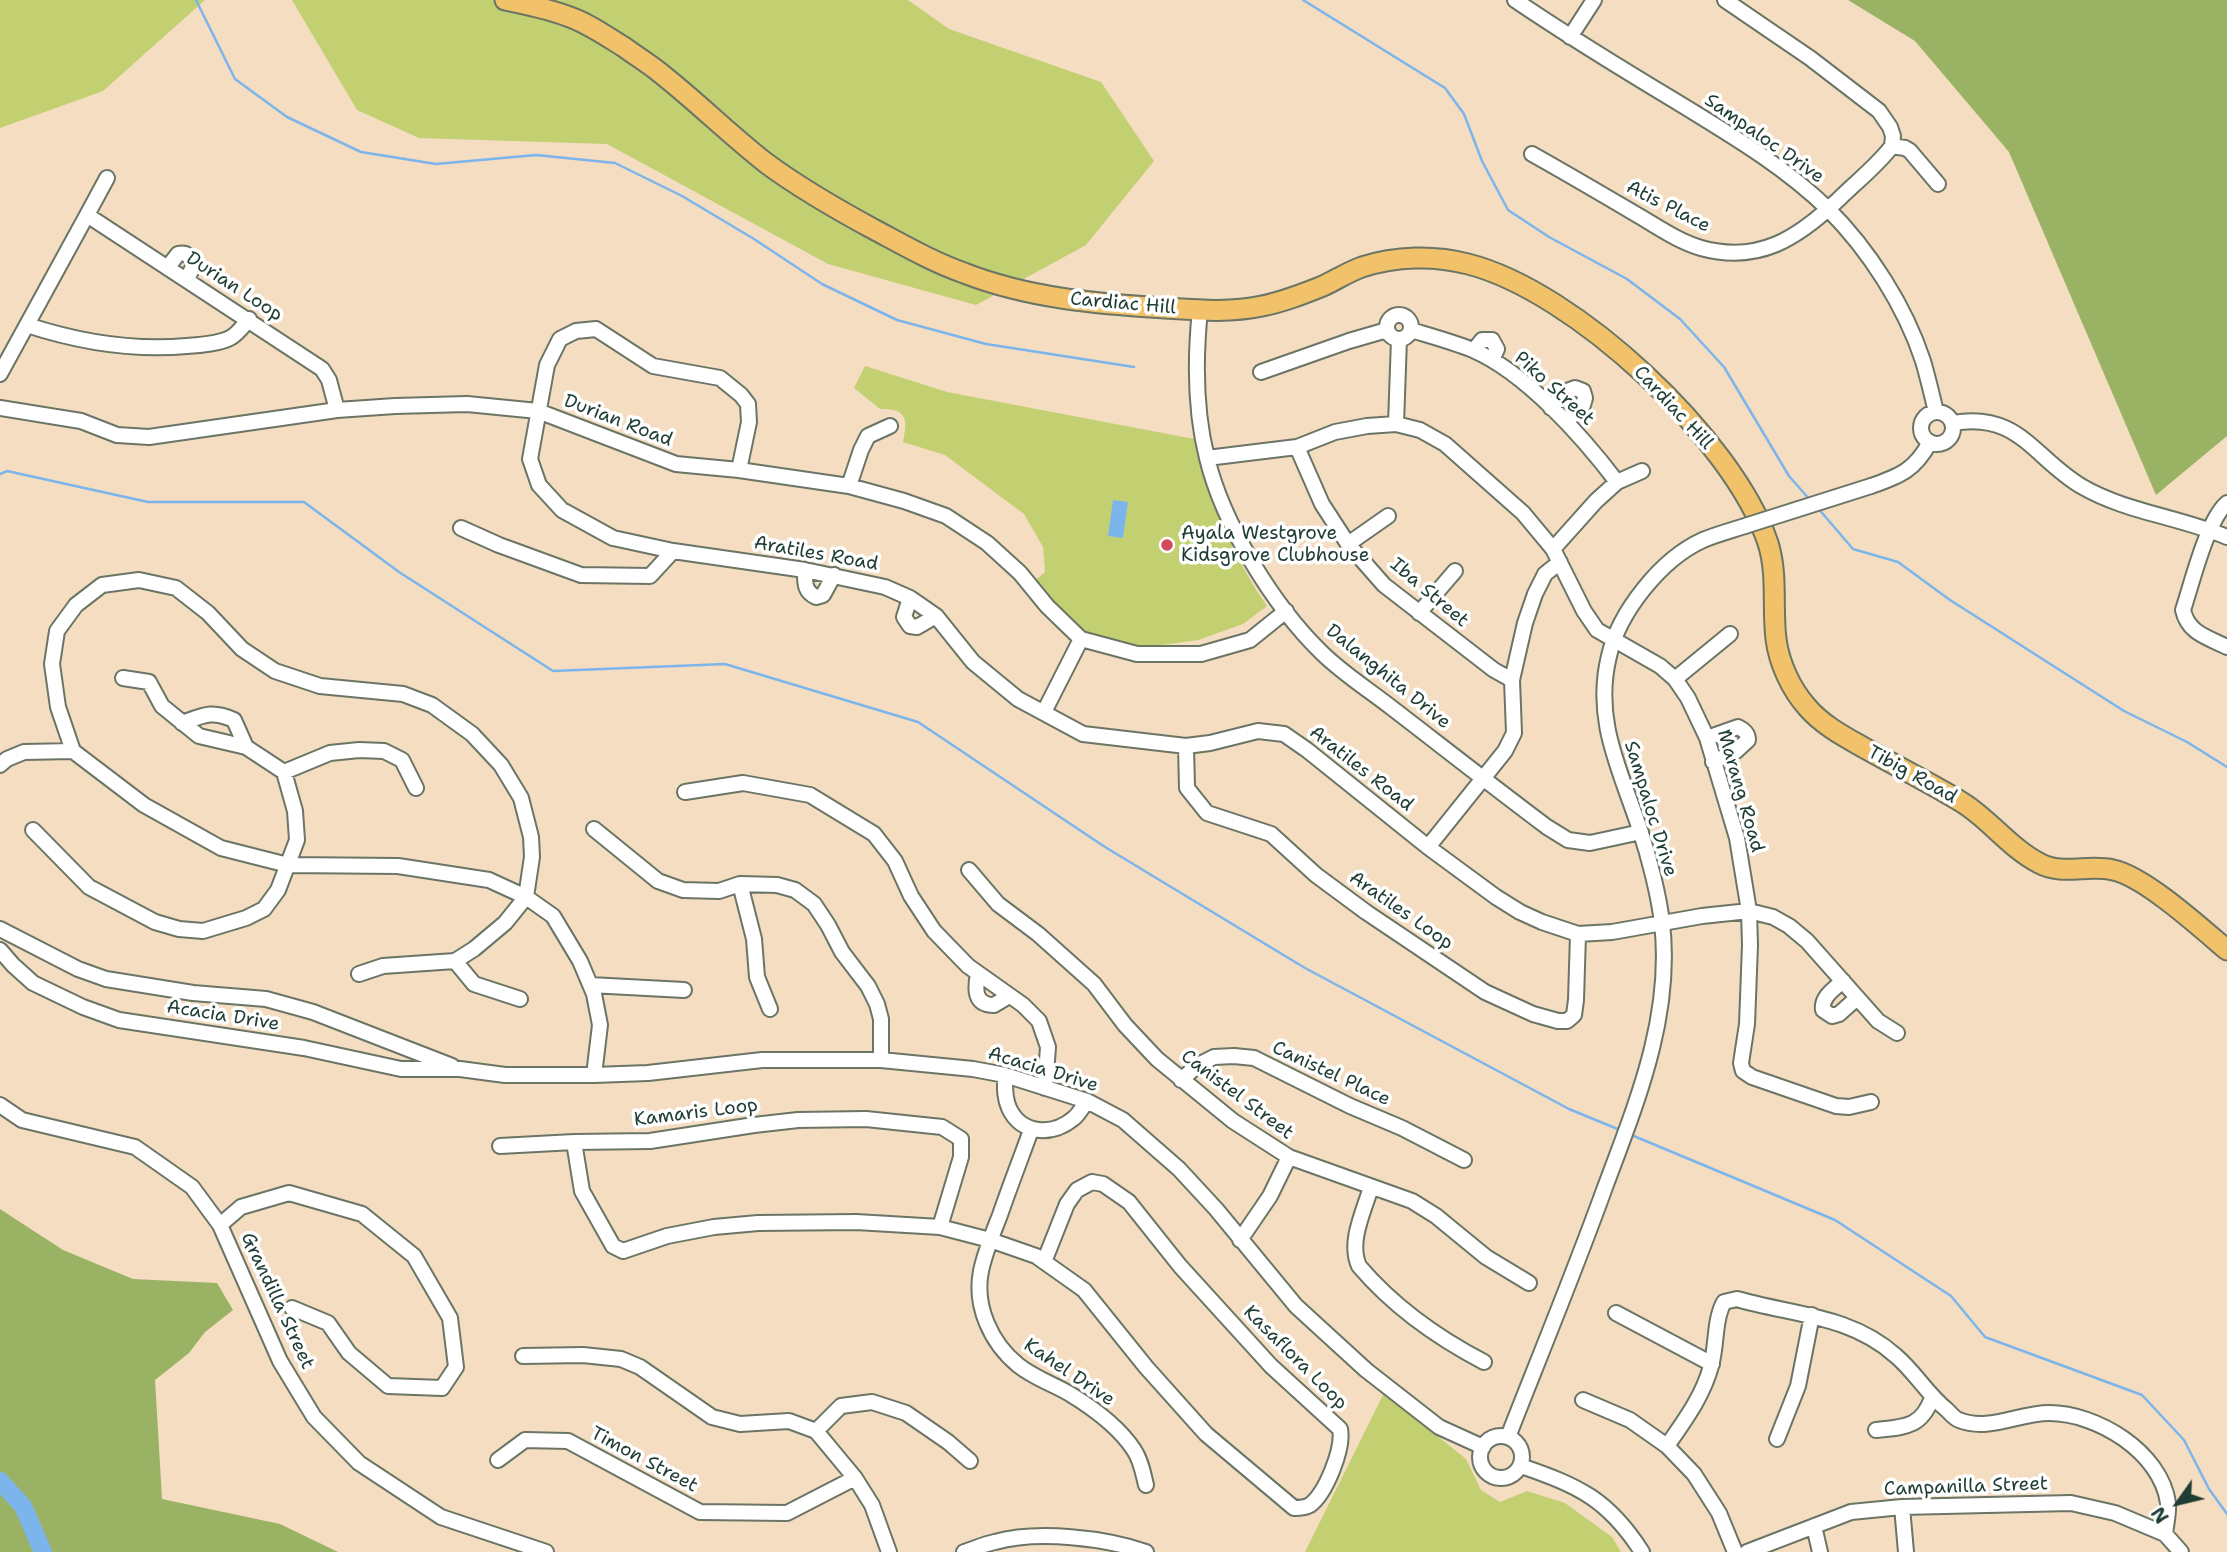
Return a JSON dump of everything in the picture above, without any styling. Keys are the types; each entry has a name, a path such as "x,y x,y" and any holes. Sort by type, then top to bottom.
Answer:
{"main road":[{"name":"Cardiac Hill","path":"505,0 569,16 602,33 659,71 766,162 808,192 932,260 1002,286 1055,298 1116,306 1228,312 1261,307 1295,297 1357,269 1384,261 1443,259 1470,264 1502,275 1576,318 1619,351 1696,426 1735,478"},
{"name":"Tibig Road","path":"1735,478 1752,506 1768,543 1774,568 1776,640 1780,658 1788,678 1809,710 1847,739 1966,805 2037,862 2054,869 2111,869 2128,874 2227,950"}],"street":[{"name":"Sampaloc Drive","path":"1515,0 1751,150 1791,177 1828,209 1858,244 1895,300 1923,361 1936,412"},
{"path":"1570,37 1594,0"},
{"path":"1725,0 1810,58 1879,111 1890,127 1892,146 1905,148 1937,184"},
{"name":"Atis Place","path":"1532,153 1667,232 1699,247 1726,253 1753,252 1777,245 1801,232 1892,146"},
{"path":"0,374 107,178"},
{"name":"Durian Loop","path":"87,215 322,369 329,380 337,410"},
{"path":"168,267 174,257 187,254 194,265 187,279"},
{"name":"Dalanghita Drive","path":"1199,310 1200,418 1207,458 1218,492 1240,540 1286,611 1322,653 1547,827 1568,840 1590,844 1641,832"},
{"path":"1261,372 1349,341 1393,335 1408,335 1411,330 1410,321 1399,315 1388,322 1393,335 1396,424"},
{"path":"27,325 82,340 124,347 158,348 202,345 231,338 249,320"},
{"name":"Aratiles Road","path":"739,470 749,422 748,404 719,378 653,366 596,329 576,331 561,339 547,365 530,459 539,485 562,510 613,538 673,551 834,575 885,587 910,598 936,616 973,662 1018,699 1083,734 1186,746 1258,731 1284,734 1496,897 1520,912 1578,934 1612,932 1749,911 1773,916 1807,942 1878,1021 1897,1033"},
{"name":"Piko Street","path":"1411,330 1474,351 1492,360 1566,422 1617,482"},
{"path":"1551,408 1567,391 1575,388 1583,391 1583,405 1566,422"},
{"name":"Durian Road","path":"0,408 81,421 117,435 149,437 337,410 467,404 538,411 676,464 849,486 946,516 987,543 1020,573 1047,606 1081,639 1137,654 1201,654 1250,640 1286,611"},
{"path":"1936,412 1946,415 1952,423 1952,434 1945,442 1935,444 1923,435 1922,425 1927,416 1936,412"},
{"path":"1952,423 1970,420 2006,428 2025,439 2080,485 2106,499 2227,537"},
{"name":"Marang Road","path":"1207,458 1297,446 1335,432 1396,424 1420,430 1445,444 1523,513 1557,555 1584,611 1597,630 1660,666 1675,679 1688,698 1707,738 1737,838 1749,911 1750,981 1741,1063 1743,1071 1752,1077 1836,1106 1849,1107 1871,1101"},
{"path":"849,486 868,436 890,426"},
{"name":"Sampaloc Drive","path":"1508,1437 1638,1099 1653,1049 1660,1006 1663,978 1662,923 1641,832 1607,736 1604,681 1613,640 1651,579 1673,559 1702,541 1891,479 1914,466 1930,442"},
{"name":"Iba Street","path":"1297,446 1322,504 1348,544 1384,585 1494,670 1512,680"},
{"path":"1428,847 1484,780 1514,733 1512,680 1525,623 1545,574 1596,501 1617,482 1642,471"},
{"path":"2227,503 2220,509 2210,530 2183,610 2186,621 2193,629 2227,647"},
{"path":"1348,544 1388,516"},
{"path":"461,528 581,575 650,576 673,551"},
{"path":"805,570 805,586 808,593 816,597 823,595 834,575"},
{"path":"1419,612 1455,571"},
{"path":"359,974 383,966 455,961 505,923 526,897 532,858 531,836 521,798 501,765 472,734 432,705 403,694 320,686 275,671 242,649 208,613 176,588 139,580 103,585 76,605 57,631 53,675 58,707 74,751 144,805 221,848 288,865 398,866 489,880 526,897 553,916 580,961 590,985 600,1026 594,1074"},
{"path":"910,598 904,617 908,625 916,627 936,616"},
{"path":"1675,679 1730,634"},
{"path":"1044,712 1081,639"},
{"path":"33,830 89,887 155,922 179,929 204,931 246,918 264,909 278,890 297,840 295,810 285,772 246,747 199,736 162,706 149,682 123,678"},
{"path":"182,723 219,713 234,720 246,747"},
{"path":"1707,738 1738,727 1748,735 1745,745 1713,762"},
{"name":"Aratiles Loop","path":"1186,746 1187,788 1208,813 1271,834 1316,875 1366,912 1485,992 1514,1006 1558,1021 1567,1021 1574,1015 1578,934"},
{"path":"2,759 24,752 74,751"},
{"path":"285,772 330,753 384,751 402,760 416,788"},
{"path":"685,792 743,783 810,795 874,834 895,861 911,896 934,932 968,966 1039,1021 1048,1046 1045,1088"},
{"path":"594,829 658,881 683,890 719,891 740,884 777,885 795,890 814,904 877,1004 881,1019 881,1060"},
{"name":"Canistel Street","path":"969,870 998,904 1077,967 1094,984 1125,1025 1157,1059 1233,1121 1289,1157 1412,1202 1428,1211 1486,1257 1529,1283"},
{"path":"740,884 754,939 757,977 770,1009"},
{"name":"Acacia Drive","path":"0,929 78,969 106,979 192,993 266,999 313,1012 460,1069"},
{"name":"Acacia Drive","path":"0,950 33,983 83,1007 119,1020 304,1048 401,1069 460,1069 505,1075 648,1073 762,1060 881,1060 973,1069 1005,1075 1087,1101 1123,1121 1179,1169 1216,1209 1296,1306 1366,1370 1439,1427 1483,1447"},
{"path":"455,961 474,984 520,999"},
{"path":"978,974 976,996 984,1004 994,1005 1009,996"},
{"path":"1843,981 1825,998 1822,1004 1824,1010 1832,1016 1857,998"},
{"path":"590,985 684,990"},
{"name":"Canistel Place","path":"1181,1080 1214,1057 1254,1058 1464,1160"},
{"path":"1005,1075 1005,1095 1010,1110 1031,1130 1059,1128 1074,1118 1087,1101"},
{"name":"Grandilla Street","path":"0,1105 22,1119 135,1147 192,1187 220,1224 280,1361 314,1416 359,1463 441,1517 546,1552"},
{"name":"Kamaris Loop","path":"575,1142 650,1141 798,1120 866,1119 942,1127 961,1139 961,1157 940,1227"},
{"name":"Kahel Drive","path":"1031,1130 981,1271 983,1314 991,1333 1017,1365 1069,1394 1113,1426 1140,1461 1146,1485"},
{"path":"500,1146 575,1142 582,1191 613,1246 623,1251 667,1236 714,1227 758,1223 856,1222 940,1227 990,1240"},
{"path":"1241,1240 1270,1196 1289,1157"},
{"name":"Kasaflora Loop","path":"990,1240 1036,1256 1044,1262 1084,1290 1146,1367 1197,1424 1294,1508 1308,1507 1318,1497 1340,1449 1340,1429 1271,1366 1180,1266 1129,1202 1103,1184 1092,1182 1077,1190 1067,1203 1044,1262"},
{"path":"1371,1187 1353,1246 1359,1266 1410,1314 1453,1346 1483,1362"},
{"path":"220,1224 241,1207 289,1193 362,1214 414,1256 450,1318 456,1367 442,1388 388,1386 349,1353 328,1323 292,1308"},
{"path":"1667,1446 1703,1391 1712,1364 1719,1311 1724,1302 1737,1299 1842,1323 1880,1343 1896,1356 1932,1398 1959,1420 1988,1424 2030,1414 2050,1413 2077,1417 2118,1434 2143,1454 2161,1479 2168,1504 2165,1534"},
{"path":"1616,1313 1712,1364"},
{"path":"1777,1438 1798,1386 1812,1315"},
{"path":"523,1356 583,1355 621,1359 640,1367 712,1417 740,1424 789,1421 816,1431 855,1478 872,1505 889,1552"},
{"path":"1876,1430 1904,1427 1920,1420 1928,1410 1932,1398"},
{"path":"1583,1400 1630,1420 1667,1446 1693,1474 1719,1513 1735,1552"},
{"path":"816,1431 841,1406 872,1402 906,1413 970,1461"},
{"path":"1508,1437 1520,1448 1521,1466 1508,1478 1489,1475 1480,1460 1483,1447 1492,1438 1508,1437"},
{"name":"Timon Street","path":"498,1460 525,1440 568,1441 700,1512 787,1513 855,1478"},
{"path":"1521,1466 1574,1486 1601,1503 1624,1525 1642,1552"},
{"name":"Campanilla Street","path":"1747,1552 1851,1512 1902,1507 2071,1503 2115,1513 2165,1534 2181,1552"},
{"path":"1902,1507 1906,1552"},
{"path":"1814,1526 1820,1552"},
{"path":"964,1552 997,1541 1055,1536 1123,1544 1146,1552"}],"green space":[{"path":"0,0 205,0 103,91 0,128"},
{"path":"292,0 908,0 949,29 1101,82 1154,161 1086,245 976,305 828,264 607,144 419,138 357,110"},
{"path":"1848,0 2227,0 2227,436 2156,495 2009,152 1915,41"},
{"path":"865,366 947,392 1194,439 1233,547 1267,606 1243,624 1198,640 1141,648 1085,634 1033,582 1045,572 1043,547 1024,514 945,455 903,442 904,416 896,410 880,409 854,388"},
{"path":"0,1209 63,1250 133,1279 217,1283 233,1310 205,1332 189,1353 155,1380 162,1499 280,1524 338,1552 0,1552"},
{"path":"1384,1393 1466,1459 1481,1490 1500,1502 1527,1491 1565,1503 1612,1537 1621,1552 1305,1552"}],"water":[{"path":"1113,500 1128,502 1123,538 1108,536"}],"waterway":[{"path":"196,0 235,79 287,117 361,152 436,164 536,155 615,163 682,196 822,284 897,320 986,344 1134,367"},
{"path":"1303,0 1445,88 1464,114 1482,161 1508,210 1549,237 1627,279 1680,319 1724,367 1789,476 1810,500"},
{"path":"0,474 7,471 148,502 304,502 399,572 553,671 725,664 918,722 1105,847 1305,968 1569,1109 1620,1130"},
{"path":"1817,507 1853,549 1898,562 1950,600 2124,711 2187,742 2227,767"},
{"path":"1629,1134 1835,1220 1951,1296 1985,1337 2142,1395 2184,1440 2209,1489 2227,1514"},
{"path":"0,1481 23,1506 43,1552"}],"place":[{"name":"Ayala Westgrove Kidsgrove Clubhouse","path":"1167,545"}]}
